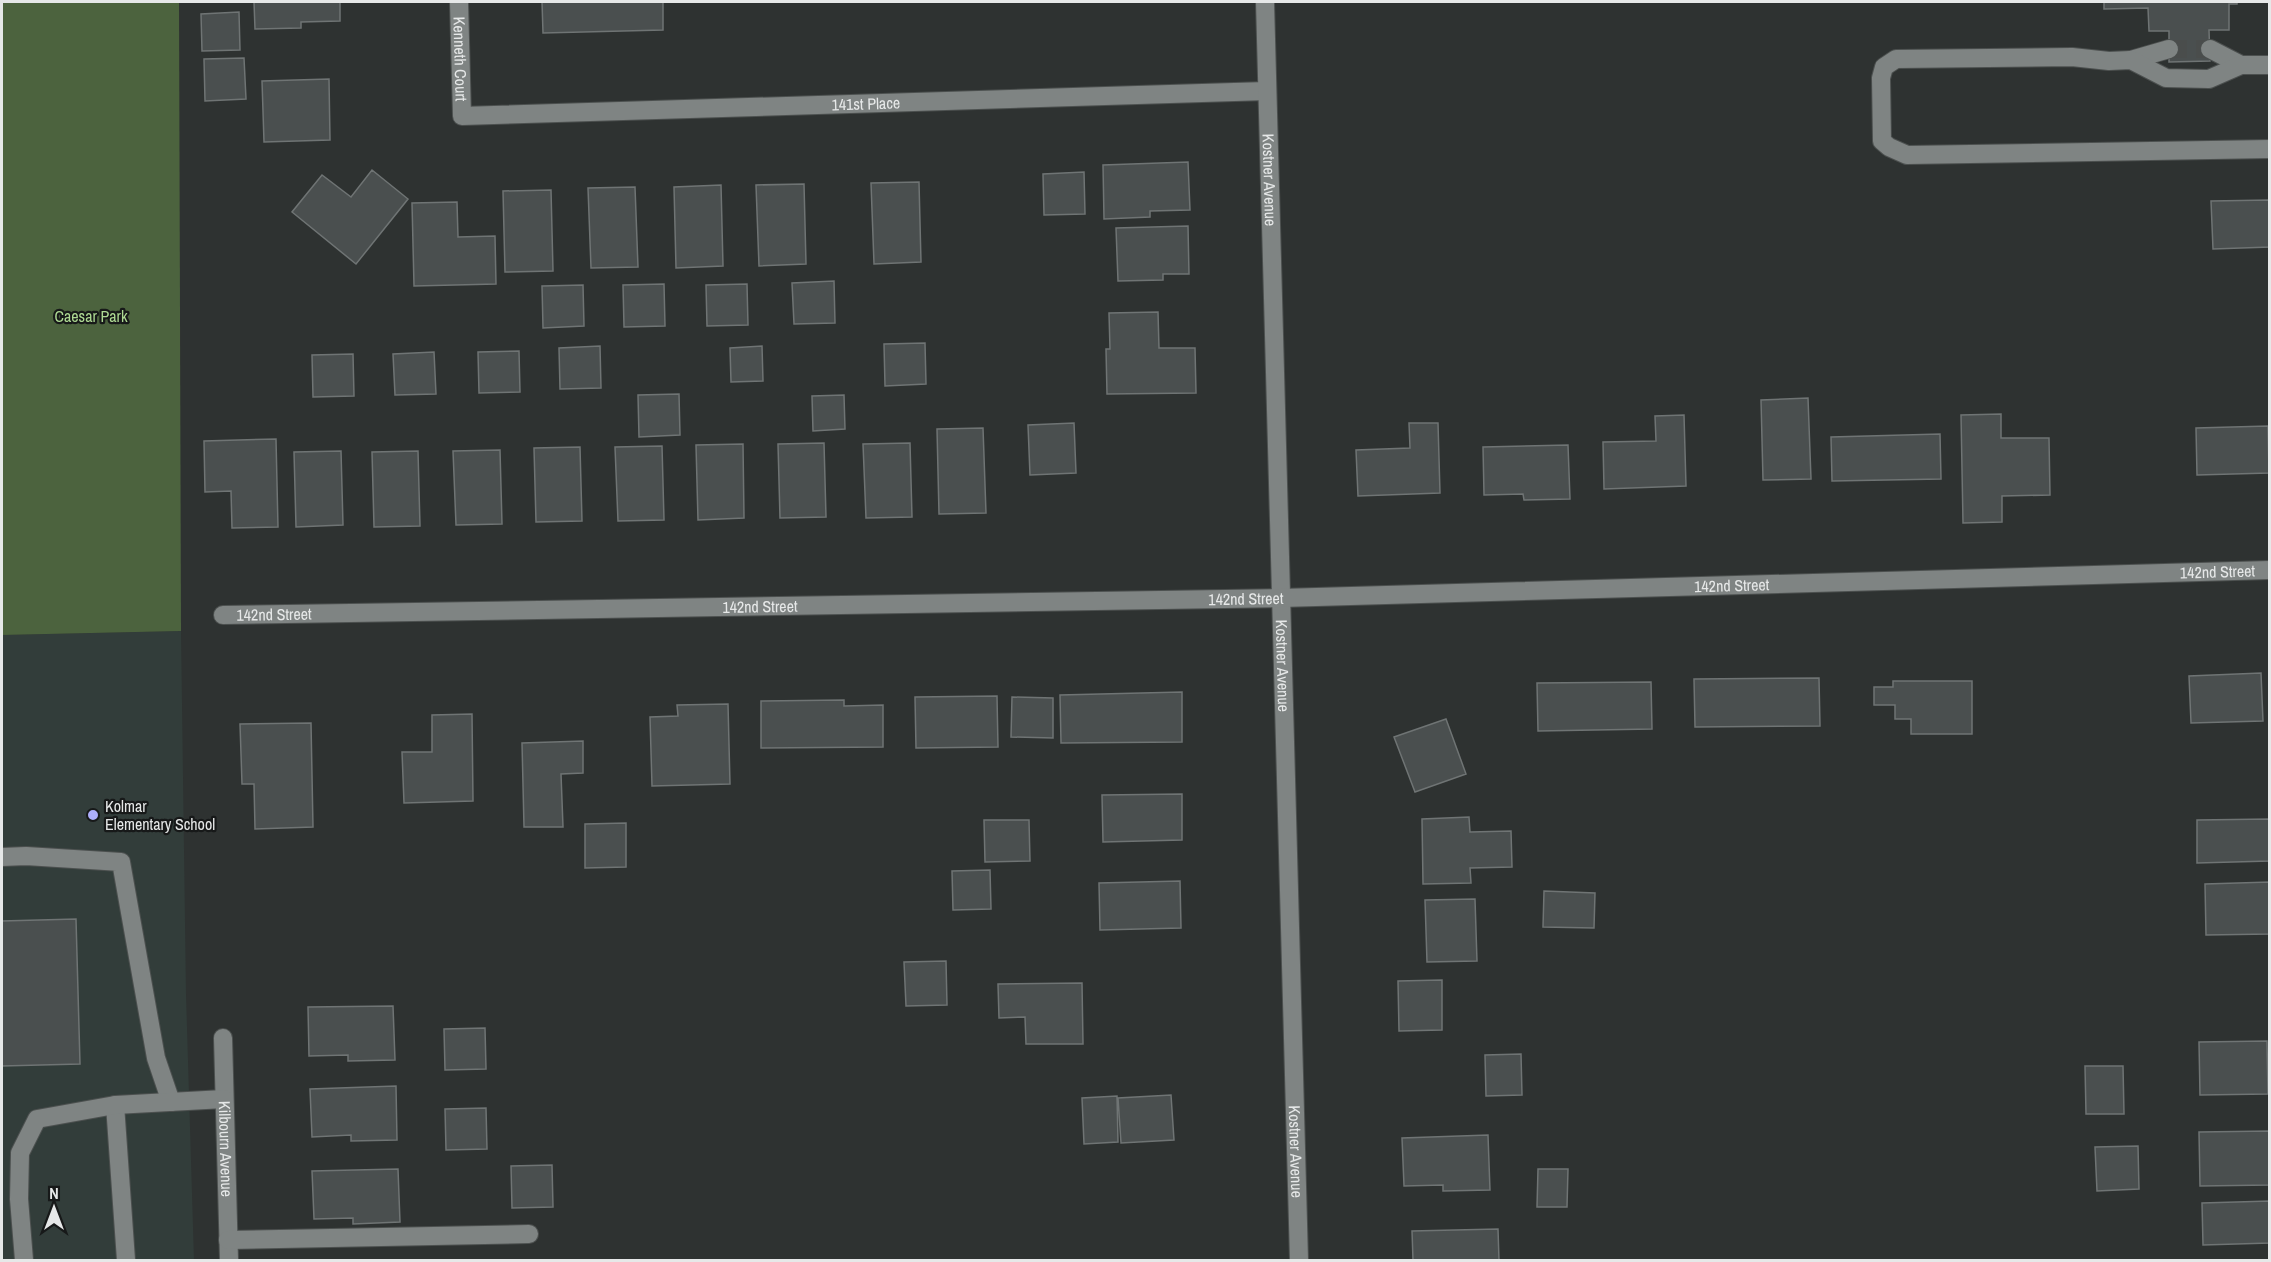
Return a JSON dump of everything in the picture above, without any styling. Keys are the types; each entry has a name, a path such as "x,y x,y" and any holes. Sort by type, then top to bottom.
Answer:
{"street":[{"name":"Kenneth Court","path":"459,2 462,116"},
{"name":"Kostner Avenue","path":"1265,2 1299,1260"},
{"path":"2169,49 2131,60 2109,61 2072,57 1896,59 1884,67 1881,78 1882,141 1889,147 1907,154 2270,149"},
{"path":"2210,49 2241,65"},
{"path":"2131,60 2166,78 2208,79 2241,65 2270,65"},
{"name":"141st Place","path":"462,116 1267,91"},
{"name":"142nd Street","path":"223,615 1281,598 2270,570"},
{"path":"2,857 26,856 121,862 156,1058 171,1102"},
{"name":"Kilbourn Avenue","path":"223,1038 229,1260"},
{"path":"24,1260 19,1199 21,1153 37,1119 115,1105 224,1099"},
{"path":"115,1105 126,1260"},
{"path":"228,1240 529,1234"}],"shaded area":[{"name":"Kolmar Elementary School","path":"181,631 186,994 194,1260 2,1260 2,635"}],"green space":[{"name":"Caesar Park","path":"2,2 179,2 181,631 2,635"}],"building":[{"path":"254,2 340,2 340,21 301,22 301,28 255,29"},
{"path":"542,2 663,2 663,30 543,33"},
{"path":"2104,2 2237,2 2237,4 2229,4 2229,30 2209,30 2210,61 2169,62 2169,31 2149,31 2148,8 2104,9"},
{"path":"239,12 240,50 202,51 201,14"},
{"path":"244,58 246,99 205,101 204,59"},
{"path":"329,79 330,140 264,142 262,81"},
{"path":"1188,162 1190,210 1150,211 1150,217 1104,219 1103,165"},
{"path":"372,170 408,199 356,264 292,212 322,175 351,197"},
{"path":"1084,172 1085,214 1044,215 1043,174"},
{"path":"919,182 921,262 874,264 871,183"},
{"path":"804,184 806,264 759,266 756,185"},
{"path":"721,185 723,266 676,268 674,187"},
{"path":"635,187 638,267 591,268 588,188"},
{"path":"551,190 553,271 505,272 503,191"},
{"path":"2270,200 2270,247 2213,249 2211,201"},
{"path":"457,202 458,237 495,236 496,284 414,286 412,203"},
{"path":"1188,226 1189,274 1163,274 1163,280 1118,281 1116,228"},
{"path":"834,281 835,323 794,324 792,283"},
{"path":"664,284 665,326 624,327 623,285"},
{"path":"747,284 748,325 707,326 706,285"},
{"path":"583,285 584,326 543,328 542,286"},
{"path":"1158,312 1159,348 1195,348 1196,393 1107,394 1106,349 1110,349 1109,313"},
{"path":"925,343 926,384 885,386 884,344"},
{"path":"600,346 601,388 560,389 559,348"},
{"path":"762,346 763,381 731,382 730,348"},
{"path":"519,351 520,392 479,393 478,352"},
{"path":"434,352 436,394 395,395 393,354"},
{"path":"353,354 354,396 313,397 312,355"},
{"path":"679,394 680,435 639,437 638,395"},
{"path":"844,395 845,429 813,431 812,396"},
{"path":"1808,398 1811,479 1763,480 1761,400"},
{"path":"2001,414 2001,438 2049,438 2050,495 2002,496 2002,522 1963,523 1961,415"},
{"path":"1684,415 1686,486 1604,489 1603,442 1656,441 1655,416"},
{"path":"1074,423 1076,473 1030,475 1028,425"},
{"path":"1409,423 1438,423 1440,493 1358,496 1356,450 1410,448"},
{"path":"2268,426 2269,473 2197,475 2196,428"},
{"path":"983,428 986,513 939,514 937,429"},
{"path":"1940,434 1941,479 1832,481 1831,437"},
{"path":"276,439 278,527 232,528 231,491 205,492 204,441"},
{"path":"824,443 826,517 780,518 778,444"},
{"path":"910,443 912,517 866,518 863,444"},
{"path":"743,444 744,518 698,520 696,445"},
{"path":"1568,445 1570,499 1524,500 1523,494 1484,495 1483,447"},
{"path":"662,446 664,520 618,521 615,447"},
{"path":"580,447 582,521 536,522 534,448"},
{"path":"500,450 502,524 456,525 453,451"},
{"path":"341,451 343,525 296,527 294,452"},
{"path":"418,451 420,526 374,527 372,452"},
{"path":"2261,673 2263,721 2191,723 2189,676"},
{"path":"1819,678 1820,726 1695,727 1694,679"},
{"path":"1893,681 1972,681 1972,734 1911,734 1911,719 1895,719 1895,705 1874,705 1874,687 1893,687"},
{"path":"1651,682 1652,729 1538,731 1537,683"},
{"path":"1182,692 1182,742 1061,743 1060,695"},
{"path":"997,696 998,747 916,748 915,697"},
{"path":"1012,697 1053,698 1053,738 1011,737"},
{"path":"844,700 844,706 883,705 883,747 761,748 761,701"},
{"path":"728,704 730,784 652,786 650,717 678,716 677,705"},
{"path":"472,714 473,801 404,803 402,752 432,752 432,715"},
{"path":"1446,719 1466,774 1415,792 1394,737"},
{"path":"311,723 313,827 255,829 254,784 242,784 240,724"},
{"path":"583,741 583,773 561,774 563,827 524,827 522,743"},
{"path":"1182,794 1182,840 1103,842 1102,795"},
{"path":"1469,817 1470,832 1511,831 1512,867 1470,868 1471,883 1423,884 1422,819"},
{"path":"2270,819 2270,861 2197,863 2197,820"},
{"path":"984,820 1029,820 1030,861 985,862"},
{"path":"626,823 626,867 585,868 585,824"},
{"path":"990,870 991,909 953,910 952,871"},
{"path":"1180,881 1181,928 1100,930 1099,883"},
{"path":"2270,882 2270,934 2206,935 2205,884"},
{"path":"1544,891 1595,893 1594,928 1543,927"},
{"path":"1475,899 1477,961 1427,962 1425,900"},
{"path":"76,919 80,1064 2,1066 2,921"},
{"path":"946,961 947,1005 906,1006 904,962"},
{"path":"1442,980 1442,1030 1399,1031 1398,981"},
{"path":"1082,983 1083,1044 1026,1044 1025,1017 999,1018 998,984"},
{"path":"393,1006 395,1060 348,1061 348,1055 309,1056 308,1007"},
{"path":"485,1028 486,1069 445,1070 444,1029"},
{"path":"2267,1041 2268,1094 2200,1095 2199,1042"},
{"path":"1521,1054 1522,1095 1486,1096 1485,1055"},
{"path":"2085,1066 2123,1066 2124,1114 2086,1114"},
{"path":"396,1086 397,1140 351,1141 351,1135 312,1137 310,1089"},
{"path":"1171,1095 1174,1140 1121,1143 1118,1098"},
{"path":"1117,1096 1118,1142 1084,1144 1082,1098"},
{"path":"486,1108 487,1149 446,1150 445,1109"},
{"path":"2270,1131 2270,1185 2200,1186 2199,1132"},
{"path":"1488,1135 1490,1190 1443,1191 1443,1185 1404,1186 1402,1138"},
{"path":"2138,1146 2139,1189 2097,1191 2095,1147"},
{"path":"552,1165 553,1207 512,1208 511,1166"},
{"path":"398,1169 400,1222 353,1224 353,1218 314,1219 312,1171"},
{"path":"1538,1169 1568,1169 1567,1207 1537,1207"},
{"path":"2270,1201 2270,1243 2203,1245 2202,1203"},
{"path":"1498,1229 1499,1260 1413,1260 1412,1231"}],"tunnel":[{"path":"2169,49 2210,49"}],"place":[{"name":"Kolmar Elementary School","path":"93,815"}]}
